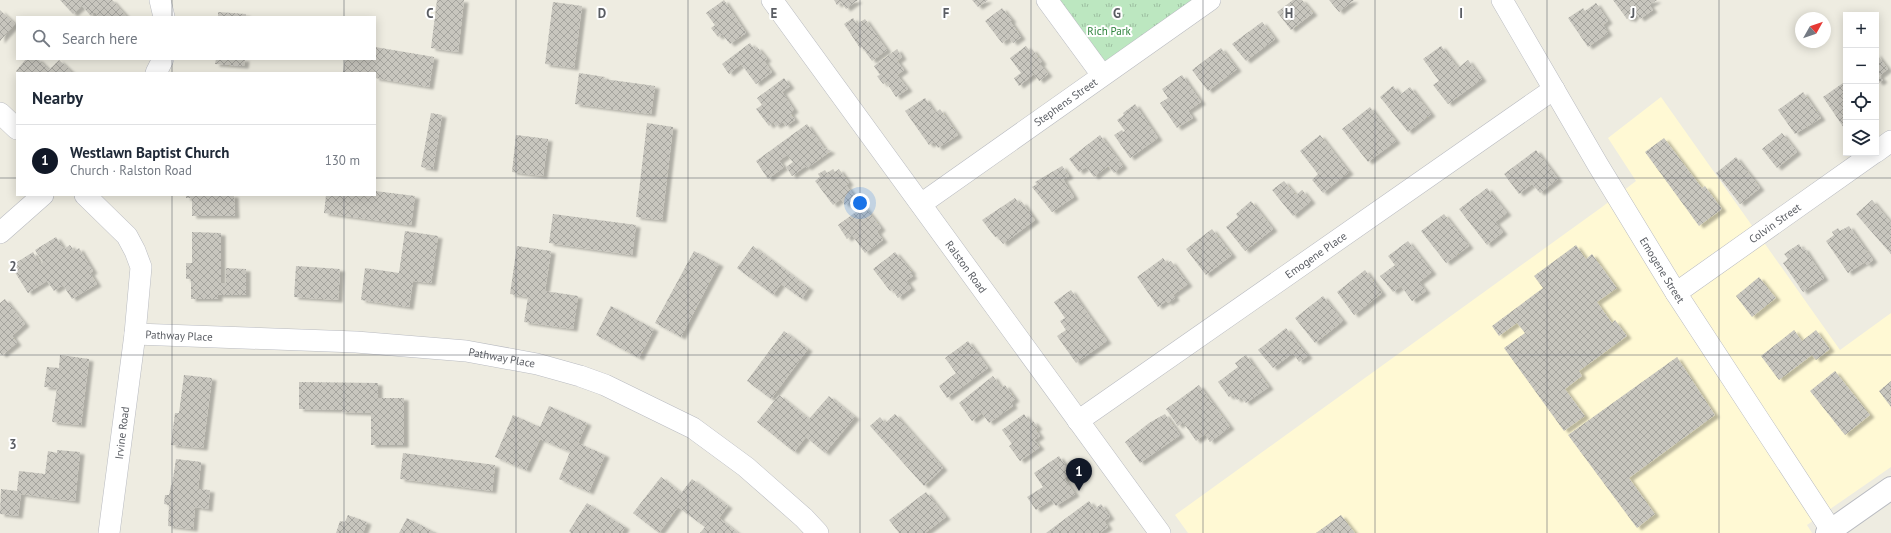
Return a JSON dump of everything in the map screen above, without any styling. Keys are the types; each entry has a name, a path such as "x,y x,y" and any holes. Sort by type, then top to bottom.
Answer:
{"street":[{"path":"160,0 164,16"},
{"name":"Ralston Road","path":"772,0 1160,533"},
{"path":"1047,0 1102,76"},
{"name":"Stephens Street","path":"921,204 1102,76 1203,2"},
{"name":"Emogene Street","path":"1507,2 1554,89 1676,293 1830,532"},
{"path":"156,72 162,60"},
{"name":"Emogene Place","path":"1078,420 1554,89"},
{"path":"0,113 16,128"},
{"name":"Colvin Street","path":"1879,149 1891,141"},
{"name":"Colvin Street","path":"1676,293 1869,156"},
{"path":"0,233 42,196"},
{"name":"Irvine Road","path":"86,196 127,236 135,250 141,267 109,533"},
{"name":"Pathway Place","path":"134,334 356,342 466,351 537,364 580,376 606,385 692,428 746,467 804,518 818,533"},
{"path":"1830,532 1891,488"}],"shaded area":[{"path":"1661,97 1840,350 1891,313 1891,467 1807,525 1812,533 1188,533 1175,515 1636,181 1608,138"}],"green space":[{"name":"Rich Park","path":"1047,0 1198,0 1102,75"}],"building":[{"path":"60,0 112,0 126,16 98,16 95,12 91,16 82,6 73,14"},
{"path":"437,0 464,0 458,52 431,48"},
{"path":"724,0 746,33 730,44 722,34 718,37 711,28 715,25 706,13"},
{"path":"834,0 858,0 846,9 841,2 837,5"},
{"path":"972,0 988,0 978,7"},
{"path":"1293,0 1302,0 1313,13 1291,30 1277,12"},
{"path":"1329,0 1354,0 1339,12"},
{"path":"1613,0 1657,0 1649,5 1653,10 1640,19 1636,14 1631,20 1629,18 1627,19"},
{"path":"553,2 582,6 574,68 545,64"},
{"path":"1596,3 1608,21 1603,25 1608,33 1588,47 1568,18 1583,8 1585,11"},
{"path":"1002,8 1012,20 1010,21 1021,37 1013,43 1009,38 1002,43 985,21"},
{"path":"0,10 15,24 0,41"},
{"path":"218,12 246,14 246,16 218,16"},
{"path":"853,18 857,24 865,19 887,50 872,61 862,47 860,48 844,24"},
{"path":"1262,22 1275,39 1246,61 1232,44"},
{"path":"750,43 754,49 757,47 767,59 764,61 772,72 756,84 741,64 729,74 722,64"},
{"path":"1026,46 1030,51 1032,49 1042,62 1040,64 1048,74 1039,81 1034,74 1019,86 1014,78 1021,73 1010,58"},
{"path":"1441,46 1458,68 1468,60 1482,79 1448,104 1433,85 1439,81 1423,59"},
{"path":"376,47 434,57 429,87 376,78 376,72 343,72 345,60 376,60"},
{"path":"1221,48 1237,69 1208,91 1192,70"},
{"path":"897,49 902,57 897,61 904,70 897,75 908,89 896,97 886,82 883,84 877,76 880,75 874,66"},
{"path":"1879,57 1888,69 1879,76"},
{"path":"25,60 39,60 49,70 59,60 72,72 17,72 16,71"},
{"path":"216,60 245,60 244,66 215,64"},
{"path":"579,73 605,77 604,79 655,86 651,114 575,104"},
{"path":"1182,75 1201,102 1188,111 1193,118 1177,128 1160,103 1168,98 1162,89"},
{"path":"1879,76 1883,80 1879,83"},
{"path":"784,78 790,86 782,92 794,110 790,113 795,120 786,126 783,122 776,126 773,122 769,126 756,109 762,105 757,98"},
{"path":"1843,83 1843,127 1823,97"},
{"path":"1393,86 1400,95 1410,87 1431,114 1408,132 1380,97"},
{"path":"1803,92 1821,118 1795,134 1778,110"},
{"path":"925,98 935,113 940,109 958,135 938,148 934,142 929,145 905,111"},
{"path":"1135,104 1158,138 1130,158 1114,135 1122,130 1123,132 1125,131 1117,120 1124,115 1123,113"},
{"path":"1370,107 1396,141 1368,162 1342,129"},
{"path":"431,113 442,115 433,169 421,167"},
{"path":"647,123 673,127 662,220 636,217"},
{"path":"807,124 824,148 831,151 807,168 806,166 792,176 786,167 793,162 787,155 779,161 784,167 768,179 756,161"},
{"path":"1782,133 1797,152 1777,168 1762,149"},
{"path":"516,135 548,139 543,176 512,172"},
{"path":"1100,135 1123,166 1114,173 1108,166 1094,177 1086,167 1079,172 1069,159"},
{"path":"1320,135 1349,172 1323,193 1312,180 1318,174 1300,151"},
{"path":"1664,138 1702,188 1705,186 1722,209 1699,226 1645,152"},
{"path":"1536,150 1558,179 1540,193 1532,184 1519,194 1504,174"},
{"path":"1736,157 1760,188 1740,204 1716,173"},
{"path":"1062,166 1069,176 1063,179 1074,197 1052,212 1032,187 1037,184 1035,182"},
{"path":"833,169 835,172 839,169 849,183 846,185 855,197 845,205 841,199 833,205 815,181 820,177 818,174 825,170 827,173"},
{"path":"1284,181 1296,195 1302,190 1311,201 1293,216 1272,190"},
{"path":"1487,188 1507,213 1495,222 1503,232 1487,245 1459,209"},
{"path":"376,191 415,196 411,225 324,213 326,196 376,196"},
{"path":"186,196 234,196 235,216 192,216 192,198 186,198"},
{"path":"1015,198 1019,204 1022,202 1035,220 1003,244 997,236 995,237 982,220"},
{"path":"1872,200 1891,223 1891,254 1856,214"},
{"path":"1251,201 1273,229 1245,251 1226,227 1238,217 1236,214"},
{"path":"864,206 881,228 877,232 883,240 865,253 852,235 847,239 838,225"},
{"path":"553,214 636,225 632,255 549,243"},
{"path":"1444,214 1469,246 1446,263 1421,231"},
{"path":"1849,226 1873,260 1867,265 1865,262 1848,273 1826,241 1834,235 1832,232 1838,228 1840,231"},
{"path":"1212,229 1232,255 1206,275 1186,249"},
{"path":"405,231 438,236 431,283 413,281 409,307 361,300 365,268 399,273"},
{"path":"192,232 221,233 221,283 226,283 226,268 246,269 246,295 218,295 218,299 191,299 191,279 186,279 186,263 192,263"},
{"path":"56,237 64,249 70,245 74,251 79,248 93,271 90,273 97,284 72,299 63,285 54,291 47,281 28,293 11,266 33,252 40,264 43,262 35,250"},
{"path":"1408,241 1432,272 1419,282 1426,291 1412,301 1401,286 1393,292 1380,276 1395,265 1388,256"},
{"path":"1799,244 1802,249 1804,248 1824,278 1803,292 1783,263 1788,259 1784,254"},
{"path":"1576,245 1586,259 1592,254 1617,288 1597,302 1612,323 1615,320 1627,336 1579,371 1582,376 1565,389 1585,416 1564,431 1504,348 1525,333 1517,323 1499,336 1492,326 1543,288 1534,276"},
{"path":"517,246 551,251 545,291 578,296 573,329 524,322 528,297 510,294"},
{"path":"753,246 809,288 802,299 781,284 773,295 737,268"},
{"path":"694,251 719,264 681,337 655,323"},
{"path":"895,252 912,272 910,273 913,276 906,281 911,288 898,298 892,289 890,291 873,269"},
{"path":"1163,258 1167,264 1171,261 1188,284 1173,295 1175,298 1168,303 1166,301 1158,307 1137,277"},
{"path":"296,266 340,269 338,300 294,297"},
{"path":"1365,270 1382,293 1354,315 1337,292"},
{"path":"1759,277 1776,298 1752,317 1736,296"},
{"path":"1071,290 1107,341 1076,363 1057,336 1066,330 1060,321 1065,318 1054,302"},
{"path":"1323,296 1343,321 1315,343 1295,318"},
{"path":"5,299 25,324 12,336 17,343 2,355 0,353 0,303"},
{"path":"611,306 654,329 639,358 596,335"},
{"path":"1286,328 1308,356 1299,362 1293,353 1273,368 1258,350"},
{"path":"1794,330 1802,341 1816,330 1830,349 1816,360 1812,355 1779,380 1761,356"},
{"path":"784,331 808,349 771,399 747,381"},
{"path":"968,341 988,368 947,398 939,386 956,373 945,358"},
{"path":"60,355 89,359 81,425 52,422 57,388 44,387 47,367 59,368"},
{"path":"1246,355 1269,387 1246,403 1241,397 1237,400 1233,395 1229,397 1218,382 1238,367 1235,363"},
{"path":"1677,357 1715,415 1629,478 1655,514 1637,528 1568,435"},
{"path":"1835,371 1870,415 1845,435 1810,391"},
{"path":"184,375 212,378 203,448 171,445 175,413 179,413"},
{"path":"993,376 1001,388 1005,385 1015,399 1011,402 1013,406 989,423 982,413 972,421 959,403"},
{"path":"1891,381 1891,407 1879,391"},
{"path":"299,382 378,383 378,398 404,398 404,445 371,445 371,413 341,412 341,410 299,409"},
{"path":"1199,385 1230,427 1210,442 1205,434 1196,441 1183,422 1178,426 1166,409"},
{"path":"779,395 809,419 829,396 855,417 825,453 806,437 794,452 757,422"},
{"path":"549,406 587,423 578,443 605,455 589,492 559,479 570,452 540,439 526,470 495,457 513,415 540,427"},
{"path":"895,414 943,468 924,486 870,426 880,417 885,423"},
{"path":"1024,414 1030,423 1033,421 1038,427 1035,429 1040,436 1034,440 1040,447 1020,461 1009,446 1012,444 1002,430"},
{"path":"1165,414 1180,435 1140,463 1125,442 1149,423"},
{"path":"57,450 80,452 75,501 21,494 18,516 0,514 1,489 17,491 19,471 45,474 48,451 57,453"},
{"path":"403,453 495,465 492,491 400,479"},
{"path":"1059,456 1071,474 1064,478 1075,494 1056,506 1051,500 1036,510 1027,497 1043,487 1034,473"},
{"path":"176,459 201,462 198,489 210,490 208,509 195,507 193,529 168,526 169,505 164,504 165,495 169,495"},
{"path":"661,477 681,493 692,479 728,506 719,518 738,533 700,533 705,527 678,507 659,533 633,513"},
{"path":"926,492 946,517 925,533 899,533 889,520"},
{"path":"1089,501 1095,509 1101,504 1110,517 1104,521 1108,527 1100,533 1046,533"},
{"path":"587,503 625,527 622,533 571,533 569,531"},
{"path":"348,515 367,522 363,533 336,533 340,521 345,522"},
{"path":"1341,515 1355,533 1316,533"},
{"path":"407,518 436,533 399,533"}],"place":[{"name":"Westlawn Baptist Church","path":"1079,491"}]}
